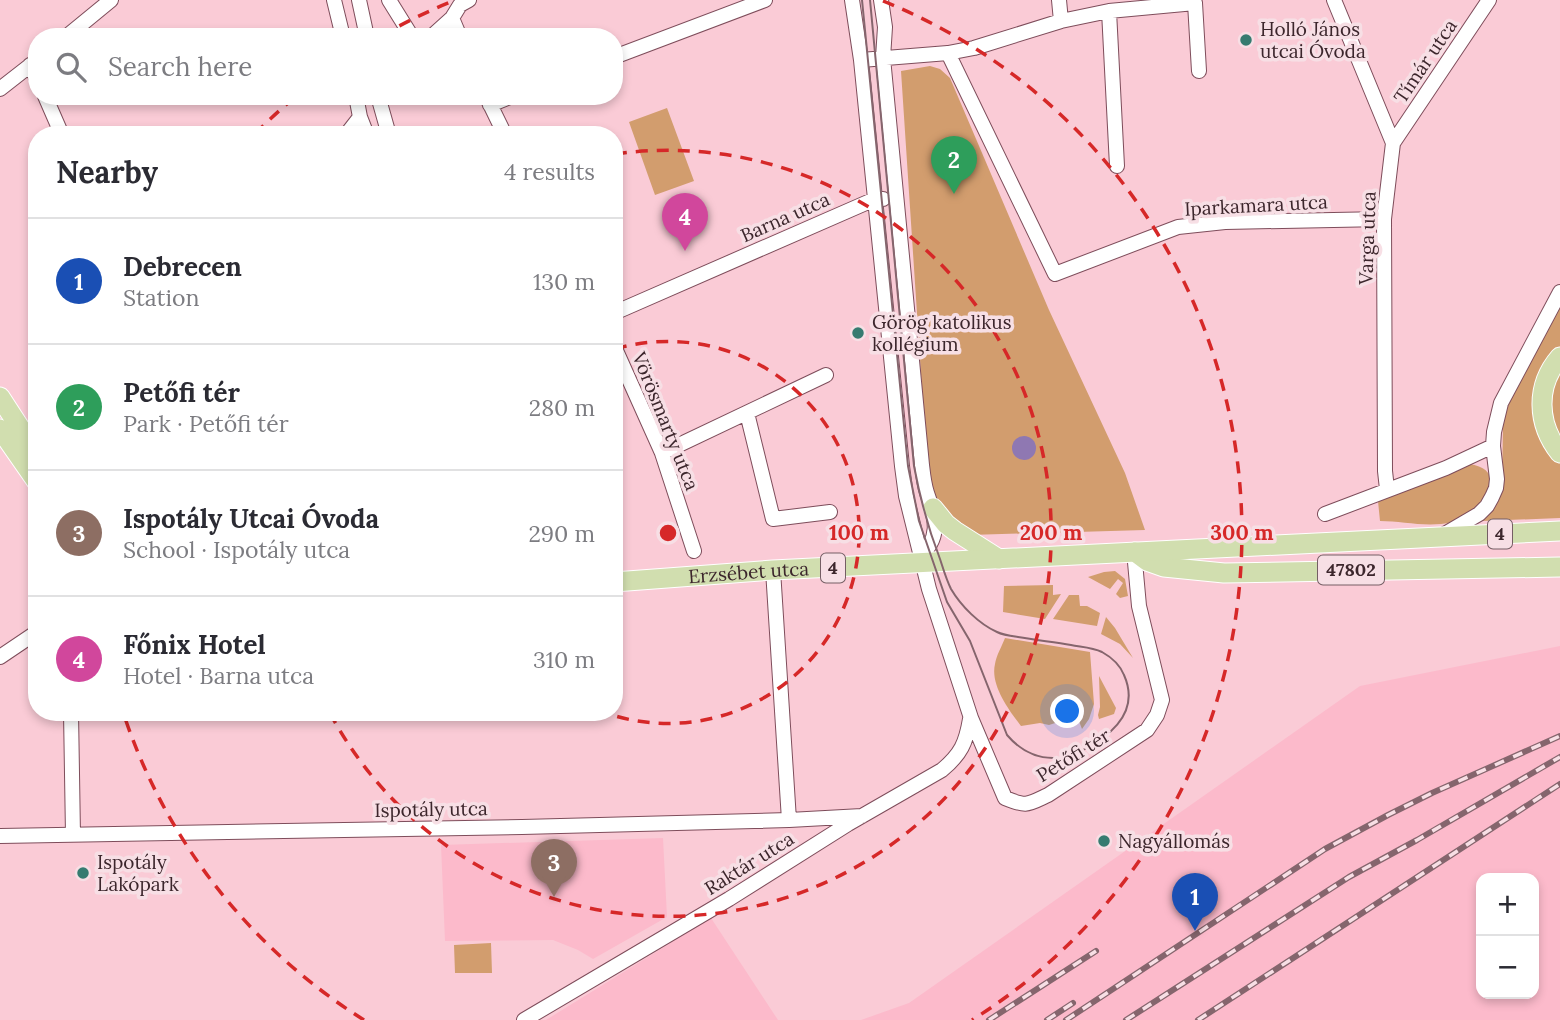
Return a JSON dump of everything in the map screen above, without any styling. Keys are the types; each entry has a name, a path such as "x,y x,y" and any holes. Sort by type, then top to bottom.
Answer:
{"main road":[{"path":"1560,357 1548,375 1541,402 1546,430 1560,453"},
{"path":"0,397 28,440"},
{"path":"0,429 28,469"},
{"path":"933,508 955,531 999,559"},
{"name":"4","path":"922,559 999,559 1560,531"},
{"name":"47802","path":"1134,551 1147,561 1164,567 1224,573 1560,567"},
{"name":"Erzsébet utca","path":"623,581 773,570 893,565 922,559"},
{"path":"623,570 670,578"}],"street":[{"path":"77,28 111,0"},
{"path":"334,0 341,28"},
{"path":"359,0 365,28"},
{"path":"389,0 406,28"},
{"path":"441,28 452,18 460,5 469,0"},
{"path":"623,54 765,0"},
{"name":"Petőfi tér","path":"852,0 861,60 906,496 929,590 971,718 1005,798 1022,805 1048,795 1147,730 1157,715 1162,700 1139,606 1134,551"},
{"path":"881,0 885,27 883,58 922,465 926,491 933,508 935,529 929,549 922,559"},
{"path":"1059,0 1061,21"},
{"name":"Varga utca","path":"1334,0 1393,143 1384,219 1387,489"},
{"name":"Tímár utca","path":"1393,143 1489,0"},
{"path":"861,60 948,53 974,48 1061,21 1109,11 1195,3 1199,71"},
{"path":"1109,11 1116,166"},
{"path":"452,18 456,28"},
{"path":"364,20 368,28"},
{"name":"Iparkamara utca","path":"948,53 1055,274 1178,227 1225,222 1384,219"},
{"path":"0,89 28,72"},
{"path":"48,105 58,126"},
{"path":"358,105 364,126"},
{"path":"381,105 387,126"},
{"path":"490,105 500,126"},
{"path":"353,126 360,117"},
{"name":"Barna utca","path":"623,309 875,199 897,198"},
{"path":"1440,536 1472,519 1490,502 1497,484 1493,446 1501,402 1560,292"},
{"name":"Vörösmarty utca","path":"623,366 662,453 694,551"},
{"path":"662,453 826,375"},
{"path":"747,413 773,519 830,512"},
{"path":"1325,514 1446,468 1493,446"},
{"path":"773,570 789,820"},
{"path":"0,657 28,638"},
{"name":"Raktár utca","path":"524,1020 928,779 954,759 967,739 971,718"},
{"path":"71,721 73,835"},
{"name":"Ispotály utca","path":"0,836 522,827 862,816"}],"shaded area":[{"path":"930,66 940,69 950,78 1049,310 1125,473 1145,530 969,535 951,523 930,491 901,71"},
{"path":"667,108 694,181 655,195 629,122"},
{"path":"1560,305 1560,349 1545,367 1554,456 1560,463 1560,518 1480,521 1502,486 1503,424 1509,403"},
{"path":"1560,367 1560,444 1547,407"},
{"path":"1024,436 1033,439 1036,448 1033,457 1024,460 1015,457 1012,448 1015,439"},
{"path":"1469,464 1482,468 1489,475 1491,483 1481,502 1462,518 1434,524 1380,521 1378,501"},
{"path":"1115,571 1125,579 1128,596 1120,598 1116,594 1123,583 1118,579 1110,589 1088,577"},
{"path":"1053,585 1053,595 1061,594 1045,619 1003,612 1004,586"},
{"path":"1069,595 1079,595 1080,606 1087,606 1100,613 1097,626 1053,619"},
{"path":"1106,617 1133,658 1120,644 1101,634"},
{"path":"1005,638 1090,652 1094,704 1082,729 1077,716 1049,725 1040,723 1021,726 1011,713 995,680 996,661"},
{"path":"1560,646 1560,1020 861,1020 909,1003 1360,686"},
{"path":"1099,676 1116,708 1114,714 1099,719 1100,707"},
{"path":"663,838 667,917 593,959 553,940 445,941 441,845"},
{"path":"711,918 778,1020 546,1020"},
{"path":"491,943 492,973 455,973 454,945"}],"tram line":[{"path":"862,0 908,466 919,521 947,602 970,641 1007,735 1033,754 1046,758 1065,757 1094,744 1113,729 1126,711 1128,688 1118,665 1098,650 1007,635 990,629 965,608 946,577 925,513 914,466 870,0"}],"railway":[{"path":"1066,1020 1325,849 1432,793 1560,736"},
{"path":"1126,1020 1349,877 1560,757"},
{"path":"1198,1020 1560,784"},
{"path":"989,1020 1096,951"},
{"path":"1047,1020 1073,1003"}],"place":[{"name":"Holló János utcai Óvoda","path":"1246,40"},
{"name":"Petőfi tér","path":"954,194"},
{"name":"Főnix Hotel","path":"685,251"},
{"name":"Görög katolikus kollégium","path":"858,333"},
{"name":"Nagyállomás","path":"1104,841"},
{"name":"Ispotály Lakópark","path":"83,873"},
{"name":"Ispotály Utcai Óvoda","path":"554,897"},
{"name":"Debrecen","path":"1195,931"}]}
